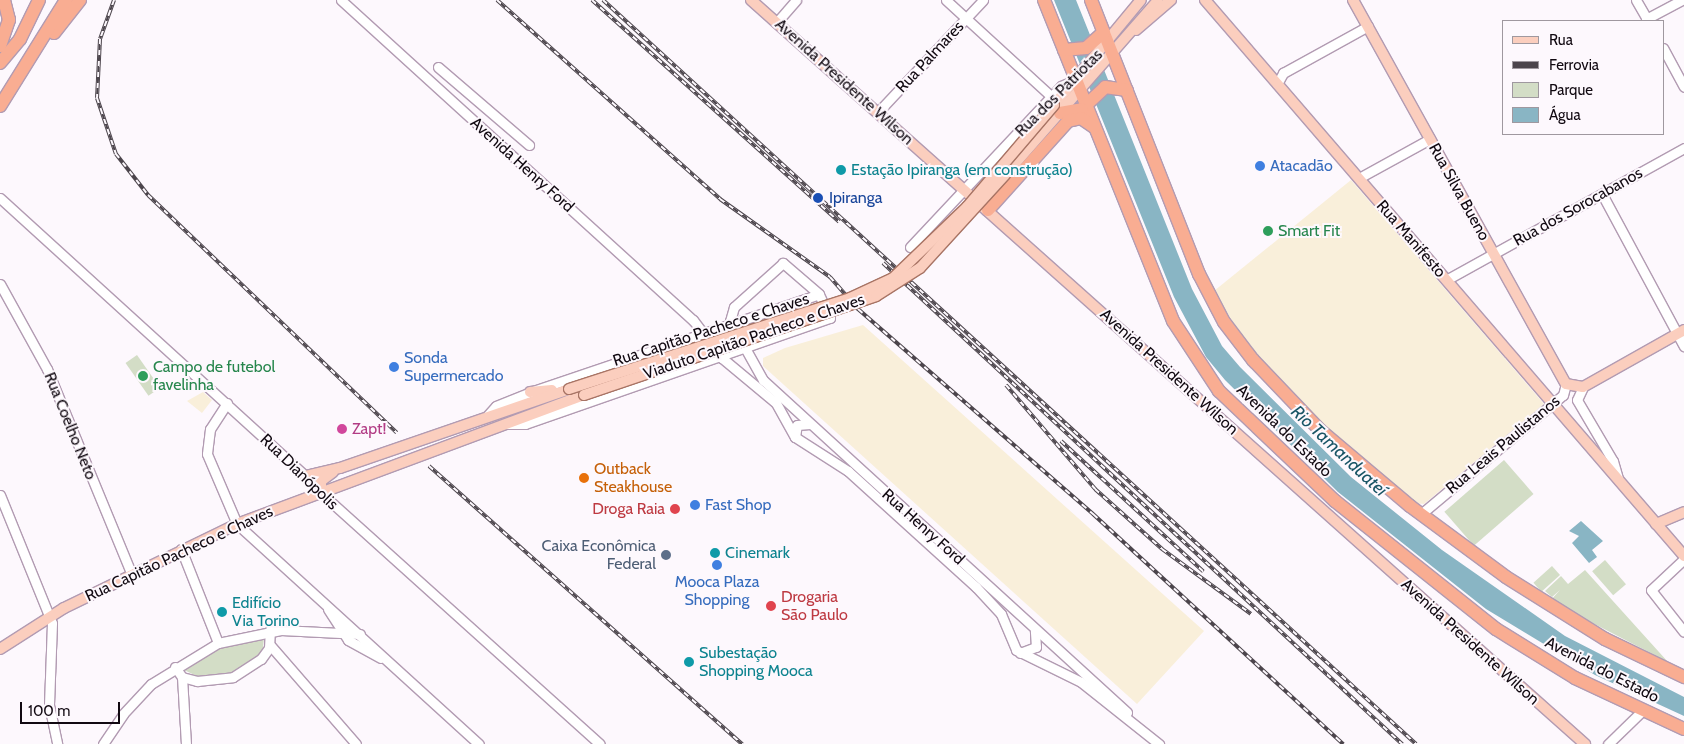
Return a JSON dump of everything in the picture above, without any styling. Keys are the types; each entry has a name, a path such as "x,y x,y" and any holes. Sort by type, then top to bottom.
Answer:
{"highway":[{"path":"3,42 9,15 4,0"},
{"path":"0,64 20,39 38,0"},
{"path":"0,106 66,0"},
{"path":"25,68 80,0"},
{"name":"Avenida do Estado","path":"1044,0 1173,321 1219,391 1300,470 1444,590 1542,659 1642,710 1684,729"},
{"name":"Avenida do Estado","path":"1091,0 1182,232 1224,322 1296,409 1421,514 1556,610 1684,677"},
{"path":"1064,50 1083,50 1108,43"},
{"path":"1056,105 1086,107 1105,88 1127,90"},
{"path":"988,210 1068,120 1081,118 1094,127"}],"main road":[{"name":"Avenida Presidente Wilson","path":"751,0 1585,744"},
{"name":"Rua dos Patriotas","path":"1078,85 1141,0"},
{"name":"Rua dos Patriotas","path":"1108,43 1131,33 1158,0"},
{"path":"1131,33 1145,26 1171,0"},
{"name":"Rua Manifesto","path":"1205,0 1618,479 1660,523"},
{"name":"Rua Silva Bueno","path":"1353,0 1566,384"},
{"name":"Viaduto Capitão Pacheco e Chaves","path":"569,389 887,282 914,262 1056,105 1078,85"},
{"name":"Viaduto Capitão Pacheco e Chaves","path":"584,395 857,304 899,284 938,251 1056,105"},
{"path":"1582,387 1681,332"},
{"name":"Rua Leais Paulistanos","path":"1566,384 1582,387"},
{"path":"530,392 569,389"},
{"name":"Rua Capitão Pacheco e Chaves","path":"305,476 340,468 400,447 486,416 513,403 569,389"},
{"name":"Rua Capitão Pacheco e Chaves","path":"0,649 50,615 131,573 237,524 584,395"},
{"path":"502,425 512,417 513,403"},
{"path":"400,447 402,462"},
{"path":"321,493 322,479 340,468"},
{"name":"Rua Dianópolis","path":"305,476 321,493"},
{"path":"1684,512 1660,523 1666,536 1684,557"}],"street":[{"name":"Avenida Henry Ford","path":"341,0 701,330"},
{"path":"777,22 796,0"},
{"path":"946,0 1056,105"},
{"path":"964,17 976,0"},
{"name":"Rua Palmares","path":"877,113 964,17 983,0"},
{"path":"1636,0 1647,20 1681,0"},
{"path":"0,24 3,42"},
{"path":"1277,84 1284,73 1368,26"},
{"path":"1664,50 1684,87"},
{"path":"438,67 529,145"},
{"name":"Rua dos Patriotas","path":"910,247 966,190 1056,105"},
{"path":"1359,178 1430,139"},
{"name":"Rua dos Sorocabanos","path":"1446,280 1684,148"},
{"path":"1602,194 1681,332 1684,346"},
{"name":"Rua Dianópolis","path":"0,198 305,476"},
{"path":"730,321 734,307 781,263 819,294"},
{"name":"Rua Coelho Neto","path":"0,284 47,369 131,573"},
{"name":"Rua Capitão Pacheco e Chaves","path":"502,425 525,424 829,320 819,294 701,330 530,392 513,403"},
{"name":"Rua Henry Ford","path":"730,321 747,348 757,375 1134,721"},
{"path":"701,330 722,358 773,400 795,437 848,471 976,587 1001,614 1020,653 1069,674 1134,721 1159,744"},
{"name":"Rua Leais Paulistanos","path":"1421,514 1563,395 1566,384"},
{"name":"Rua Leais Paulistanos","path":"1578,402 1582,387"},
{"name":"Rua Manifesto","path":"1578,402 1613,461 1618,479"},
{"path":"227,403 210,429 206,454 237,524 328,609 360,634 385,661 479,744"},
{"path":"795,437 797,425 810,424"},
{"name":"Rua Dianópolis","path":"321,493 600,744"},
{"path":"0,495 50,615 49,705 57,744"},
{"path":"181,549 218,643"},
{"path":"1684,557 1651,590 1684,632"},
{"path":"328,609 340,632 385,661"},
{"path":"104,744 138,696 175,667 218,643 270,630 360,634"},
{"path":"182,678 209,682 233,677 261,659 270,645 270,630"},
{"path":"1020,653 1036,647 1034,630"},
{"path":"270,645 356,744"},
{"path":"175,667 182,678 186,744"},
{"path":"1608,744 1642,710"}],"shaded area":[{"path":"1351,180 1544,404 1424,504 1413,503 1318,421 1246,344 1214,291"},
{"path":"863,325 1204,631 1137,704 763,366 763,358 785,348"},
{"path":"203,392 212,400 202,413 187,401"}],"green space":[{"name":"Campo de futebol favelinha","path":"137,355 160,388 148,396 126,363"},
{"path":"1504,460 1534,494 1474,546 1444,512"},
{"path":"1605,560 1626,584 1613,595 1592,571"},
{"path":"1552,566 1560,575 1541,592 1533,583"},
{"path":"1585,570 1668,662 1550,601 1560,590 1552,597 1545,591 1561,576 1568,584"},
{"path":"264,635 263,650 256,659 232,674 201,678 184,670 208,650"}],"water":[{"name":"Rio Tamanduateí","path":"1054,0 1076,0 1192,289 1222,346 1240,367 1351,477 1442,550 1565,636 1684,697 1684,716 1595,675 1486,609 1338,492 1225,380 1206,357 1174,297"},
{"path":"1581,521 1603,541 1592,550 1597,557 1589,563 1572,543 1579,536 1569,531"}],"railway":[{"path":"114,0 100,39 97,98 116,154 148,195 397,433"},
{"path":"497,0 720,199 830,277 858,309 1093,514 1343,744"},
{"path":"592,0 839,222"},
{"path":"603,0 1416,744"},
{"path":"883,263 1402,744"},
{"path":"1006,385 1095,489 1162,549 1251,614"},
{"path":"1061,441 1203,571"},
{"path":"429,466 742,744"}],"place":[{"name":"Atacadão","path":"1260,166"},
{"name":"Estação Ipiranga (em construção)","path":"841,170"},
{"name":"Ipiranga","path":"818,198"},
{"name":"Smart Fit","path":"1268,231"},
{"name":"Sonda Supermercado","path":"394,367"},
{"name":"Campo de futebol favelinha","path":"143,376"},
{"name":"Zapt!","path":"342,429"},
{"name":"Outback Steakhouse","path":"584,478"},
{"name":"Fast Shop","path":"695,505"},
{"name":"Droga Raia","path":"675,509"},
{"name":"Cinemark","path":"715,553"},
{"name":"Caixa Econômica Federal","path":"666,555"},
{"name":"Mooca Plaza Shopping","path":"717,565"},
{"name":"Drogaria São Paulo","path":"771,606"},
{"name":"Edifício Via Torino","path":"222,612"},
{"name":"Subestação Shopping Mooca","path":"689,662"}]}
